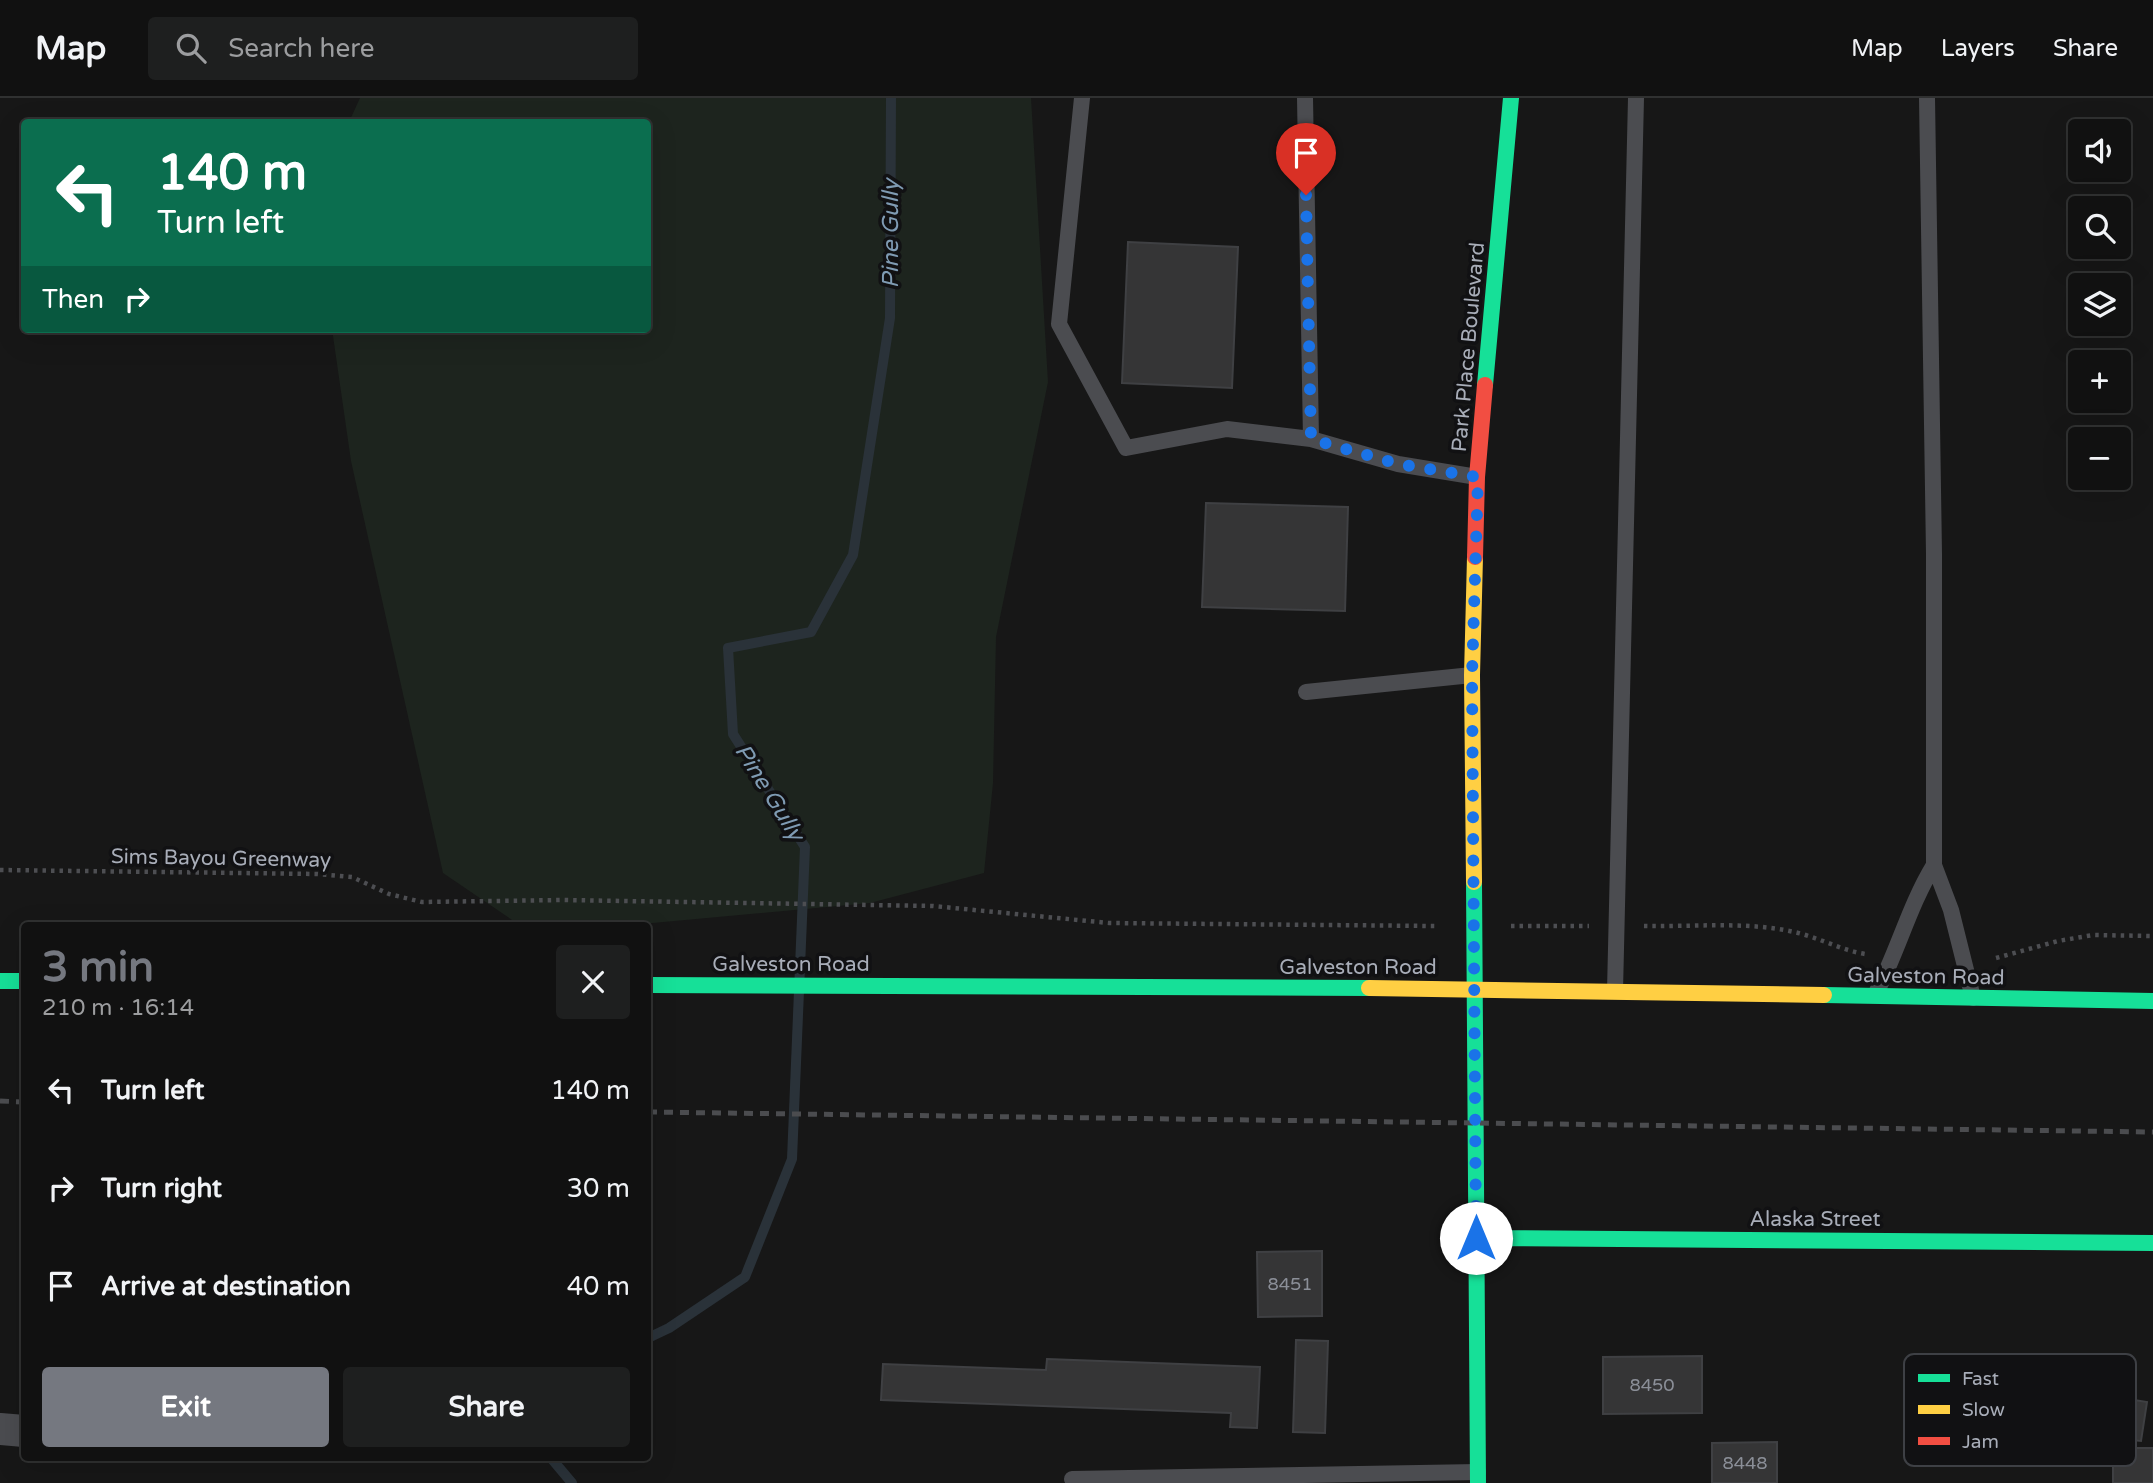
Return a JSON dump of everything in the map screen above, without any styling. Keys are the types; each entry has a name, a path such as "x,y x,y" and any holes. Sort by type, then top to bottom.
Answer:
{"street":[{"name":"Park Place Boulevard","path":"1478,1478 1472,676 1478,477 1511,98"},
{"path":"0,981 21,981"},
{"name":"Galveston Road","path":"651,985 1475,988 2153,1001"},
{"name":"Alaska Street","path":"1476,1238 2153,1243"},
{"path":"0,1429 21,1431"}],"lane":[{"path":"1082,98 1059,324 1126,448 1227,429 1311,439 1398,464 1478,477"},
{"path":"1305,98 1311,439"},
{"path":"1615,991 1636,98"},
{"path":"1927,98 1934,554 1934,865 1951,910 1973,998"},
{"path":"1306,692 1472,676"},
{"path":"1874,996 1895,957 1914,897 1934,865"},
{"path":"1072,1479 1478,1478"}],"path":[{"name":"Sims Bayou Greenway","path":"0,870 317,874 352,877 389,894 422,902 563,900 933,906 1109,923 1428,926"},
{"path":"1517,926 1595,926"},
{"path":"1642,926 1769,928 1795,932 1840,950 1870,955"},
{"path":"1988,960 2092,935 2153,936"}],"shaded area":[{"path":"360,98 1031,98 1048,382 996,637 993,783 984,873 870,903 651,923 515,922 443,873 351,461 333,333 651,333 651,119 350,119"}],"building":[{"path":"1128,242 1238,247 1232,388 1122,383"},
{"path":"1206,503 1348,507 1345,611 1202,607"},
{"path":"1322,1251 1322,1316 1258,1317 1257,1252"},
{"path":"1296,1340 1328,1341 1325,1433 1293,1432"},
{"path":"1702,1356 1702,1413 1603,1414 1603,1357"},
{"path":"1047,1359 1260,1367 1257,1428 1230,1427 1231,1413 881,1400 883,1364 1046,1370"},
{"path":"2136,1400 2147,1402 2141,1441 2136,1440"},
{"path":"1777,1442 1777,1483 1712,1483 1712,1443"},
{"path":"2136,1448 2153,1448 2153,1483 2113,1483 2113,1466 2136,1466"}],"waterway":[{"name":"Pine Gully","path":"651,1337 669,1328 745,1277 792,1159 805,847 733,734 728,648 811,632 853,555 890,318 891,98"},
{"name":"Pine Gully","path":"554,1461 572,1483"}],"railway":[{"path":"0,1101 21,1102"},
{"path":"651,1112 2153,1132"}],"traffic: fast":[{"path":"1485,385 1511,98"},
{"path":"1474,882 1478,1483"},
{"path":"0,981 21,981"},
{"path":"651,985 1369,988"},
{"path":"1824,995 2153,1001"},
{"path":"1476,1238 2153,1243"}],"traffic: slow":[{"path":"1474,882 1472,675 1475,557"},
{"path":"1369,988 1824,995"}],"traffic: jam":[{"path":"1475,557 1477,477 1485,385"}],"route":[{"path":"1306,195 1311,439 1398,464 1478,477 1472,676 1476,1238"}]}
